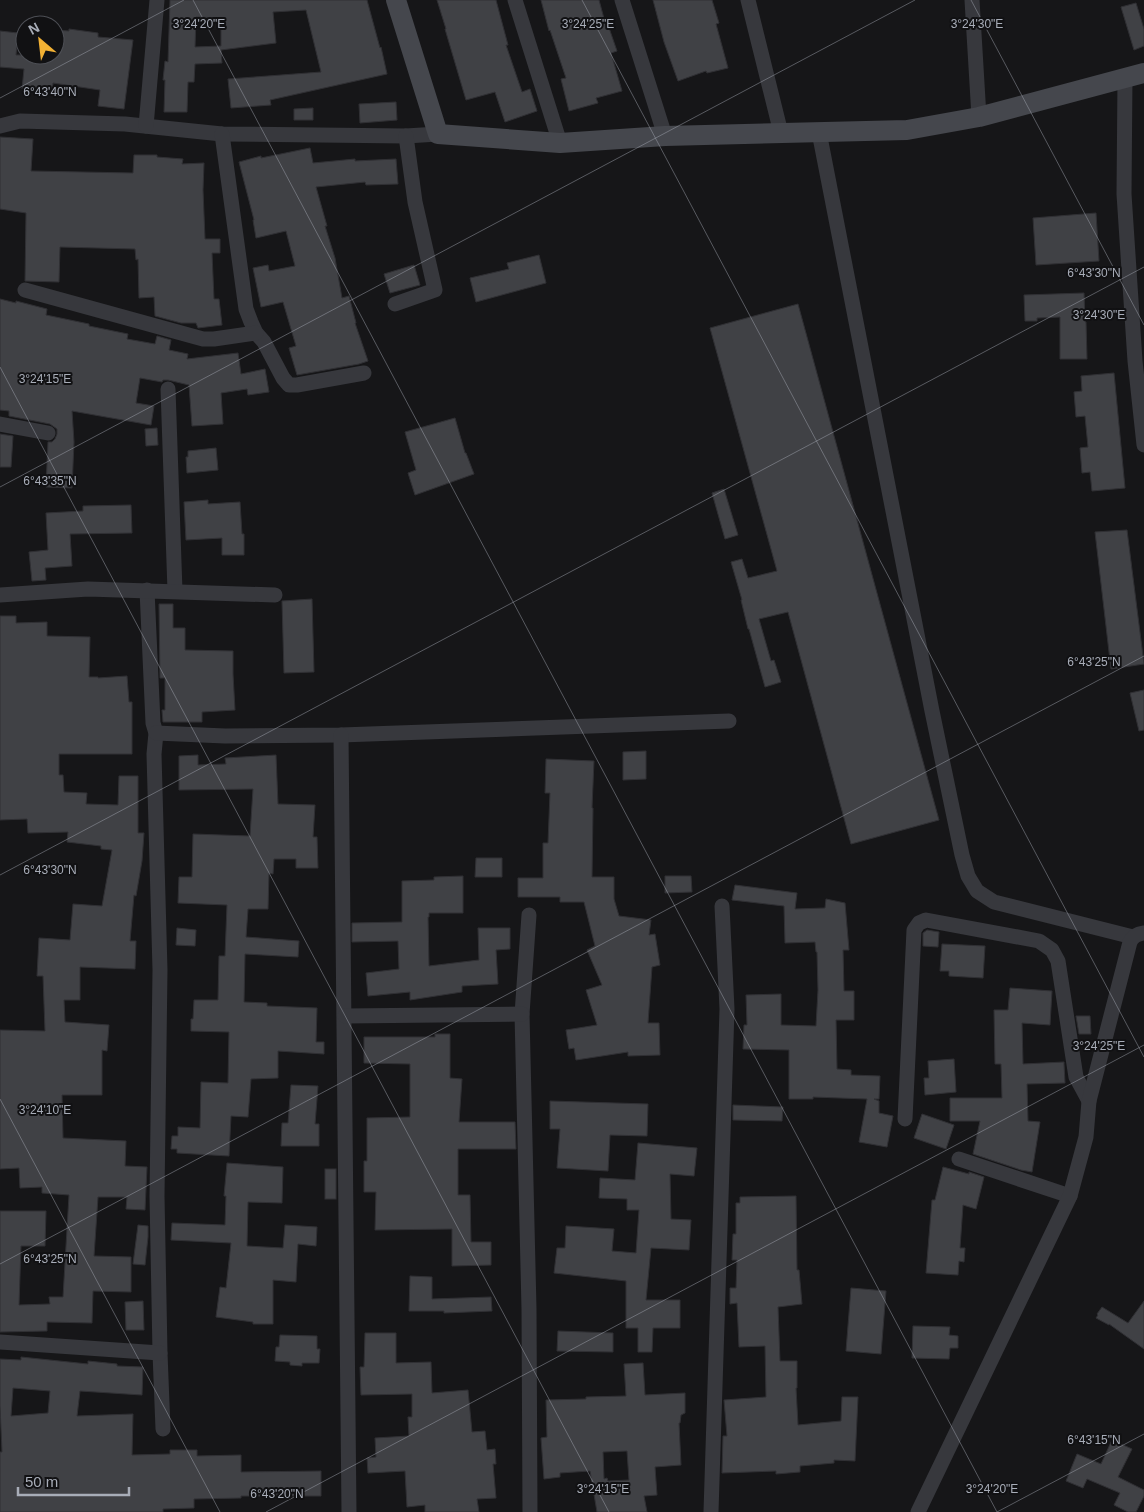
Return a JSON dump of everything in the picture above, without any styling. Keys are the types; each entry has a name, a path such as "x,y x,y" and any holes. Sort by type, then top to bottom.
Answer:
{"street":[{"path":"146,126 157,0"},
{"path":"396,0 438,134"},
{"path":"515,0 560,143"},
{"path":"622,0 665,136"},
{"path":"748,0 781,133"},
{"path":"972,0 979,117"},
{"path":"0,126 20,121 125,124 222,134 406,136 438,134 560,143 665,136 907,130 979,117 1135,75 1124,194 1135,361 1144,445"},
{"path":"819,132 932,711 968,876 977,891 994,902 1138,935"},
{"path":"222,134 246,308 256,333 264,342 283,378 289,385 364,373"},
{"path":"395,304 435,290 415,202 406,136"},
{"path":"25,290 203,339 256,333"},
{"path":"168,389 175,591"},
{"path":"0,424 48,433"},
{"path":"0,595 88,589 275,595"},
{"path":"148,590 156,733 154,754 160,970 157,1196 163,1429"},
{"path":"156,733 225,736 341,734 729,721"},
{"path":"341,734 349,1512 344,1512"},
{"path":"711,1512 727,1009 722,906"},
{"path":"529,914 522,1014 529,1299 530,1512"},
{"path":"905,1119 914,930 926,920 1039,941 1052,950 1058,961 1076,1078 1089,1101"},
{"path":"918,1512 1070,1196 1086,1137 1089,1101 1130,942 1138,935"},
{"path":"345,1016 522,1014"},
{"path":"959,1159 1070,1196"},
{"path":"0,1342 160,1353"}],"building":[{"path":"170,0 367,0 387,74 270,100 271,105 231,108 228,79 321,72 306,10 273,12 276,43 221,50 222,63 195,64 194,82 188,82 187,112 164,112 165,80 163,80 165,61 168,62","holes":["196,17 221,18 221,46 195,47"]},
{"path":"437,0 496,0 508,45 506,45 522,92 530,89 537,111 505,122 495,92 466,100"},
{"path":"541,0 599,0 606,26 608,25 617,51 611,53 622,91 596,98 598,103 569,111 561,79 566,78 549,31"},
{"path":"653,0 712,0 719,23 716,24 728,68 707,73 706,71 678,81 664,42"},
{"path":"1136,3 1144,29 1144,46 1134,50 1121,7"},
{"path":"69,29 98,33 98,37 133,40 124,109 98,106 100,90 53,83 52,93 22,89 24,69 0,67 0,31 15,33 15,65 65,65 65,31 69,31"},
{"path":"396,102 397,120 360,123 359,104"},
{"path":"313,108 313,120 294,120 294,109"},
{"path":"0,137 33,139 31,171 133,173 134,155 157,155 157,157 183,159 182,164 204,163 205,239 220,239 220,253 212,253 214,299 219,299 222,325 198,328 196,323 181,323 155,316 154,297 139,298 138,259 136,260 135,249 60,247 59,282 25,281 26,213 0,209"},
{"path":"310,148 313,163 355,159 355,161 396,159 398,184 366,185 365,182 316,187 335,258 342,298 349,296 355,323 368,361 297,375 289,348 296,346 283,302 261,307 253,268 268,265 269,271 295,266 286,231 256,238 254,220 239,162 261,156 261,158"},
{"path":"1096,213 1099,261 1036,265 1033,218"},
{"path":"539,255 546,283 476,302 470,278 509,269 507,263"},
{"path":"414,265 420,285 390,293 384,274"},
{"path":"1084,293 1087,359 1060,359 1060,317 1037,318 1037,321 1025,321 1024,295"},
{"path":"0,299 47,309 46,315 128,334 127,339 155,344 157,336 171,340 169,350 188,354 187,359 238,353 241,374 265,369 269,392 248,395 247,389 221,393 223,424 192,426 189,385 168,380 163,380 162,382 140,378 136,403 154,406 151,425 72,411 74,442 72,488 46,487 48,442 52,442 55,439 57,429 50,424 9,416 9,411 0,410"},
{"path":"798,304 939,820 851,844 788,612 759,619 771,661 774,660 781,682 765,687 731,562 742,559 748,578 777,571 710,328"},
{"path":"1114,373 1125,488 1092,491 1090,472 1082,473 1080,448 1088,447 1085,416 1076,417 1074,392 1082,391 1081,376"},
{"path":"455,418 465,453 474,474 415,495 408,473 416,470 405,432"},
{"path":"157,428 158,445 146,446 145,429"},
{"path":"0,434 13,436 11,467 0,467"},
{"path":"216,448 218,470 187,473 186,457 188,457 188,451"},
{"path":"724,489 738,535 725,539 712,493"},
{"path":"208,500 208,504 240,502 242,534 244,534 244,555 222,555 222,538 186,540 184,502"},
{"path":"131,505 132,533 70,534 72,566 45,568 46,580 32,581 29,552 48,550 46,513 83,511 83,506"},
{"path":"1127,530 1144,664 1111,669 1095,532"},
{"path":"312,599 314,672 284,673 282,601"},
{"path":"159,604 173,604 173,628 185,628 185,650 233,651 235,710 202,712 202,722 163,722 162,710 165,710 165,678 160,678"},
{"path":"0,616 16,616 16,623 47,622 47,636 90,637 89,677 127,676 129,702 132,702 132,754 59,754 59,775 63,775 64,792 87,793 86,804 118,805 119,776 138,776 138,833 144,833 142,861 136,896 134,895 130,941 136,941 135,969 80,967 80,1000 64,1000 65,1022 109,1025 107,1051 102,1050 102,1095 62,1095 63,1138 126,1141 125,1166 147,1167 145,1210 126,1209 127,1197 98,1197 94,1256 131,1257 131,1292 93,1291 92,1323 47,1322 47,1331 0,1332 0,1211 46,1211 45,1246 21,1246 19,1305 50,1304 49,1297 63,1297 69,1195 42,1193 42,1187 20,1188 19,1168 0,1169 0,1030 45,1031 43,976 37,976 39,938 70,940 73,904 102,906 112,850 101,849 101,846 67,842 68,832 28,833 27,819 0,820"},
{"path":"1144,690 1144,730 1139,731 1130,693"},
{"path":"646,751 646,779 623,780 623,752"},
{"path":"198,755 198,765 226,764 225,758 276,755 278,804 315,805 313,837 317,837 318,868 296,868 296,859 274,859 273,874 269,873 268,909 248,909 246,937 299,941 298,957 245,954 244,1002 267,1003 267,1006 317,1008 316,1042 324,1042 324,1054 278,1051 278,1078 251,1079 248,1117 231,1116 229,1156 177,1153 177,1149 171,1149 172,1136 178,1136 178,1127 200,1128 201,1082 228,1083 229,1032 191,1031 194,1000 218,1000 219,956 225,956 227,905 178,903 179,877 192,877 193,834 250,836 253,789 179,790 179,756"},
{"path":"546,759 594,761 592,877 614,877 614,899 619,916 651,920 649,935 655,934 660,965 652,967 648,1023 659,1023 660,1055 628,1056 628,1052 576,1060 574,1048 569,1049 566,1030 597,1025 586,990 602,985 587,950 595,946 584,902 560,902 560,897 518,897 518,878 543,878 543,843 548,843 550,793 545,793"},
{"path":"476,858 502,858 502,877 475,877"},
{"path":"463,876 463,913 429,913 429,966 479,960 478,928 510,928 510,949 496,950 498,984 462,986 462,992 410,1000 410,992 368,996 366,973 399,969 398,941 352,942 352,923 402,922 402,881 434,880 434,877"},
{"path":"665,876 691,876 692,892 665,893"},
{"path":"735,885 797,893 795,909 825,908 826,899 845,903 849,950 843,950 844,991 854,991 854,1020 836,1020 837,1069 851,1070 851,1075 880,1076 879,1099 874,1099 879,1101 879,1113 893,1116 887,1147 859,1142 867,1099 813,1097 813,1099 789,1099 789,1050 743,1049 744,1025 747,1025 746,995 781,994 781,1025 816,1026 818,990 817,952 815,942 785,943 784,906 732,900"},
{"path":"177,928 196,930 195,946 176,945"},
{"path":"927,930 939,932 938,947 923,946 923,933"},
{"path":"942,944 985,946 983,978 949,976 949,971 940,971"},
{"path":"1010,988 1052,991 1050,1025 1022,1023 1023,1064 1064,1062 1065,1083 1027,1084 1028,1121 1040,1122 1032,1172 973,1154 980,1121 950,1121 950,1098 1002,1098 1001,1064 995,1064 994,1010 1008,1010"},
{"path":"1076,1016 1090,1016 1091,1034 1079,1034"},
{"path":"435,1034 450,1034 450,1078 462,1079 459,1122 515,1122 516,1149 458,1149 458,1195 470,1195 471,1242 491,1242 491,1265 452,1266 452,1229 375,1230 376,1192 364,1192 364,1161 367,1161 367,1118 410,1117 410,1064 364,1063 364,1037 435,1037"},
{"path":"954,1059 956,1092 925,1095 924,1078 929,1078 928,1061"},
{"path":"291,1085 318,1086 315,1124 319,1124 319,1146 281,1146 282,1123 288,1123"},
{"path":"550,1101 648,1104 647,1136 610,1135 608,1171 557,1168 560,1129 550,1129"},
{"path":"733,1105 783,1107 782,1121 733,1120"},
{"path":"922,1114 954,1125 946,1149 914,1138"},
{"path":"638,1143 697,1148 694,1176 670,1174 671,1219 691,1220 689,1250 651,1248 646,1300 680,1300 680,1328 653,1328 652,1352 638,1352 638,1328 626,1328 626,1281 554,1273 557,1248 565,1248 566,1226 614,1229 612,1251 636,1253 639,1210 627,1210 627,1199 599,1198 600,1178 635,1180"},
{"path":"227,1163 283,1167 282,1203 248,1202 247,1246 283,1248 285,1225 317,1227 316,1246 298,1244 296,1282 273,1280 273,1324 253,1324 253,1322 216,1317 220,1287 226,1288 231,1243 171,1240 172,1223 225,1225 226,1196 224,1196"},
{"path":"943,1167 984,1177 976,1209 963,1205 960,1248 965,1248 964,1262 959,1261 958,1275 926,1273 932,1200 935,1200"},
{"path":"325,1169 336,1169 336,1199 325,1199"},
{"path":"796,1196 797,1270 799,1270 802,1304 778,1307 780,1361 797,1361 798,1425 841,1421 842,1397 858,1397 855,1461 834,1460 834,1463 800,1466 800,1472 776,1474 776,1471 722,1473 723,1436 727,1436 724,1400 766,1397 765,1346 739,1347 737,1303 730,1304 730,1288 736,1288 737,1260 732,1260 733,1234 736,1234 736,1203 740,1203 740,1197"},
{"path":"138,1225 148,1226 145,1265 133,1264"},
{"path":"410,1276 432,1277 432,1299 491,1297 492,1311 444,1313 444,1311 409,1311"},
{"path":"851,1288 886,1291 881,1354 846,1351"},
{"path":"143,1301 144,1330 126,1330 125,1302"},
{"path":"1144,1301 1144,1349 1109,1324 1096,1318 1102,1307 1128,1323"},
{"path":"913,1326 950,1327 949,1335 958,1336 958,1348 950,1348 949,1359 912,1358"},
{"path":"558,1331 613,1333 613,1352 557,1351"},
{"path":"365,1333 396,1333 396,1363 431,1362 432,1393 468,1390 472,1432 485,1431 487,1450 495,1449 496,1464 493,1464 496,1498 477,1499 479,1512 425,1512 425,1505 407,1507 405,1471 368,1473 367,1458 376,1457 375,1438 409,1436 408,1417 412,1417 412,1394 361,1395 360,1367 364,1367"},
{"path":"280,1335 317,1336 317,1349 320,1349 319,1363 302,1363 302,1366 290,1365 290,1362 275,1361 276,1347 279,1347"},
{"path":"21,1357 88,1364 88,1361 117,1364 117,1366 143,1367 142,1395 80,1391 77,1416 133,1414 132,1455 170,1454 170,1450 197,1450 197,1456 241,1455 241,1472 321,1471 321,1496 241,1496 241,1498 194,1499 194,1508 163,1509 163,1512 0,1512 0,1452 2,1452 0,1359 21,1360","holes":["13,1388 50,1391 48,1413 11,1416"]},
{"path":"643,1363 645,1395 685,1393 685,1413 681,1415 679,1423 681,1465 655,1467 657,1495 644,1496 647,1512 597,1512 590,1471 560,1473 560,1477 544,1479 541,1438 547,1437 546,1400 626,1396 624,1364","holes":["627,1451 629,1480 608,1481 607,1478 604,1479 603,1452"]},
{"path":"1112,1440 1132,1449 1118,1477 1144,1490 1144,1496 1136,1512 1128,1512 1114,1505 1120,1493 1087,1479 1083,1488 1066,1481 1077,1454 1101,1464"}]}
